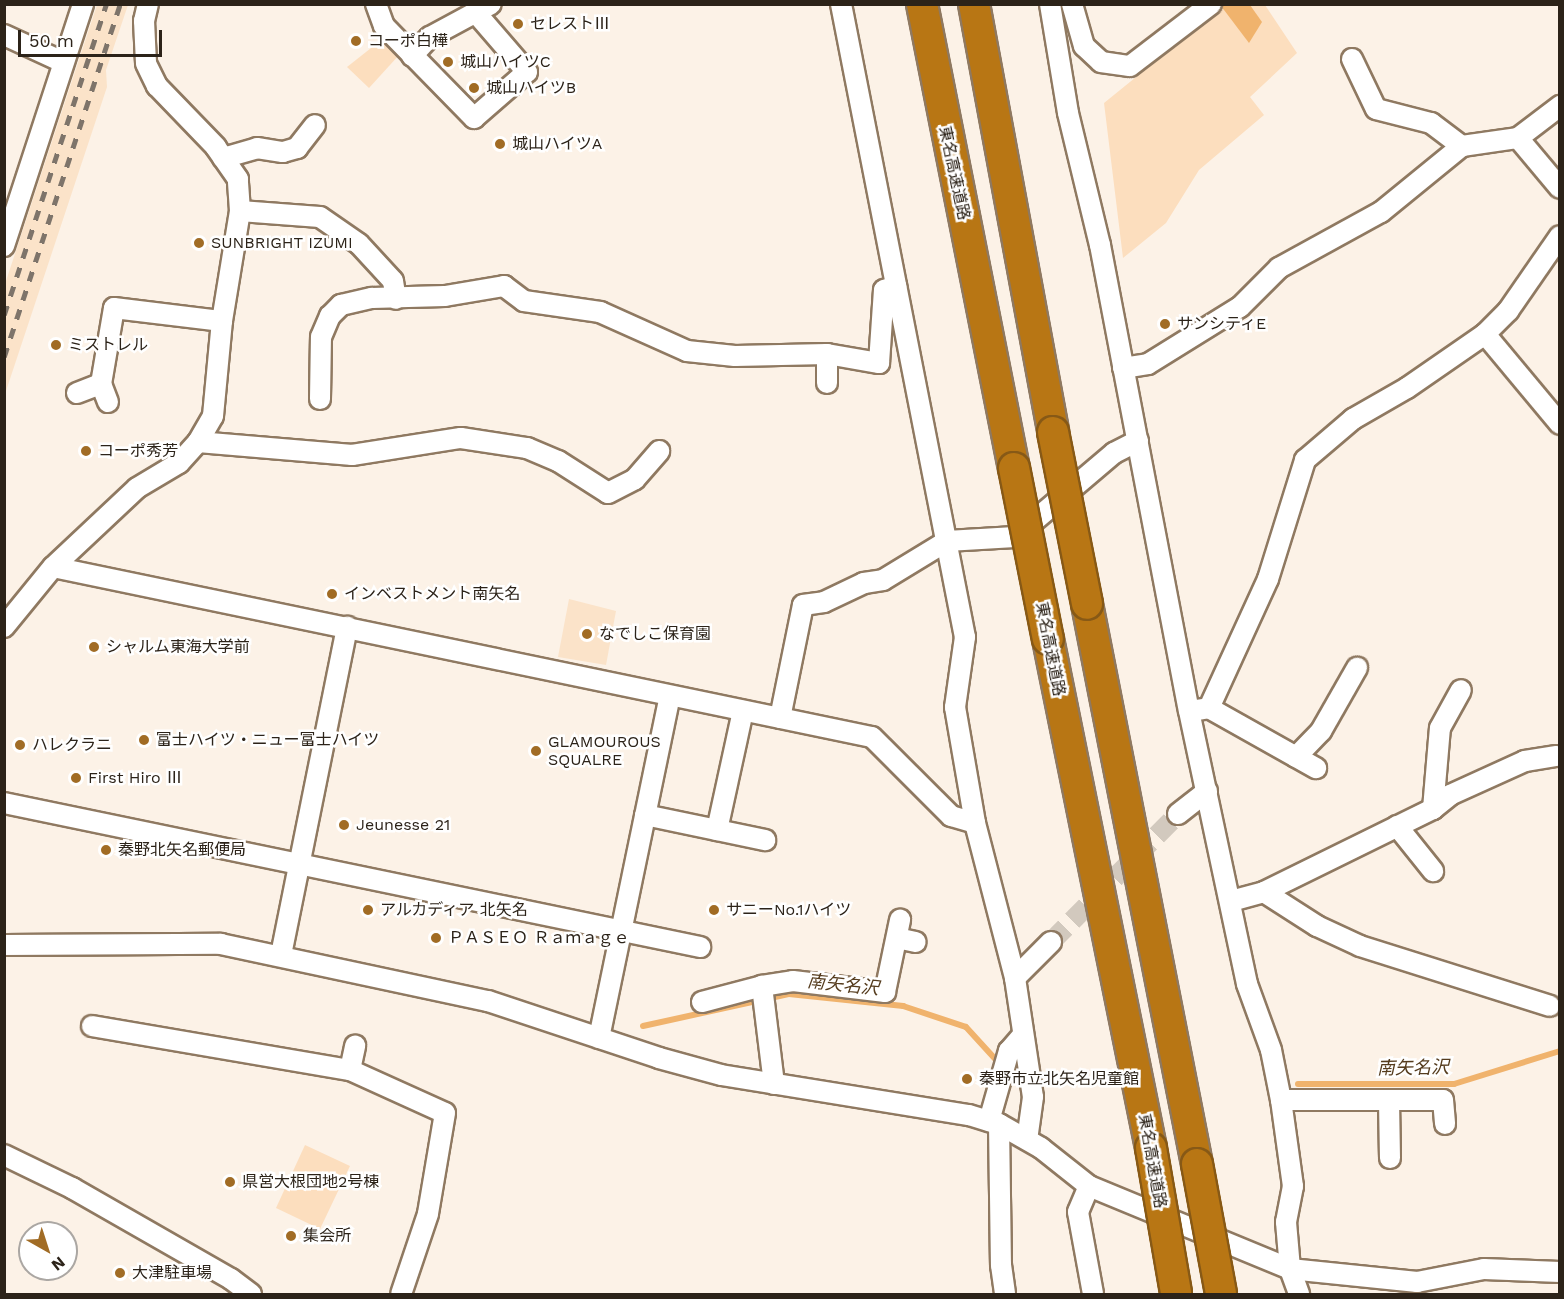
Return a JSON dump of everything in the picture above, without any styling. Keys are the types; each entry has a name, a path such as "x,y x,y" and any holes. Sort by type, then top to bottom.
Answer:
{"highway":[{"name":"東名高速道路","path":"922,4 1151,1148 1176,1294"},
{"path":"974,4 1053,432 1221,1294"}],"street":[{"path":"4,246 83,4"},
{"path":"4,627 53,567 137,488 179,463 198,442 213,416 222,321 240,211 238,179 224,158 157,86 146,63 144,21 148,4"},
{"path":"376,4 384,26 412,57 474,118 526,72 484,9 430,37 412,57"},
{"path":"841,4 965,637 956,708 975,823 1015,978 1033,1098 1028,1140"},
{"path":"1050,4 1068,113 1100,245 1189,711 1247,984 1271,1050 1281,1100 1293,1186 1286,1222 1290,1269 1299,1294"},
{"path":"1072,4 1084,46 1101,62 1130,66 1210,4"},
{"path":"4,35 63,62"},
{"path":"1352,59 1376,108 1431,123 1462,146"},
{"path":"1123,368 1148,364 1240,307 1279,268 1381,213 1462,146 1518,138 1560,106"},
{"path":"224,158 257,148 283,152 297,148 315,125"},
{"path":"1518,138 1560,188"},
{"path":"240,211 320,217 359,244 393,281 396,299"},
{"path":"1209,708 1268,579 1305,460 1353,418 1407,388 1485,334 1508,311 1558,241"},
{"path":"320,399 321,337 330,316 341,305 372,298 396,299 504,286 524,301 600,312 687,351 735,356 827,354 879,363 884,290 896,286"},
{"path":"77,393 104,393 114,308 222,321"},
{"path":"1485,334 1553,402 1560,424"},
{"path":"827,354 827,382"},
{"path":"198,442 352,455 461,438 527,448 558,461 608,493 635,479 659,451"},
{"path":"780,718 803,605 824,602 864,583 883,580 947,541 1015,537 1114,453 1138,441"},
{"path":"53,567 872,737 951,816 975,823"},
{"path":"281,955 348,627"},
{"path":"1296,758 1321,731 1358,668"},
{"path":"1433,809 1440,728 1461,690"},
{"path":"599,1038 670,696"},
{"path":"1189,711 1209,708 1316,768"},
{"path":"717,830 743,711"},
{"path":"1231,901 1264,892 1433,809 1450,795 1525,761 1557,756"},
{"path":"1178,814 1207,791"},
{"path":"4,803 700,948"},
{"path":"645,815 765,840"},
{"path":"1397,826 1433,871"},
{"path":"1264,892 1317,926 1360,946 1550,1006"},
{"path":"702,1002 763,994 793,981 885,992 904,933"},
{"path":"1015,978 1051,942"},
{"path":"4,945 222,944 488,1001 710,1072 994,1123 1028,1140 1089,1186 1290,1269 1417,1282 1484,1269 1560,1272"},
{"path":"763,994 774,1084"},
{"path":"92,1026 350,1070 452,1117 428,1214 401,1294"},
{"path":"1005,1294 1001,1265 994,1123 1008,1052 1023,1035"},
{"path":"350,1070 356,1046"},
{"path":"1281,1100 1443,1100 1445,1124"},
{"path":"1389,1101 1390,1158"},
{"path":"4,1155 72,1188 231,1279 251,1294"},
{"path":"1089,1186 1078,1212 1093,1294"}],"shaded area":[{"path":"97,5 128,5 106,70 107,87 5,394 5,284"},
{"path":"1225,5 1265,5 1297,53 1250,97 1264,115 1199,170 1166,223 1123,258 1104,103"},
{"path":"1250,5 1262,22 1249,43 1221,6"},
{"path":"385,37 400,54 369,88 347,67"},
{"name":"なでしこ保育園","path":"569,599 616,611 606,665 558,657"},
{"path":"305,1145 350,1166 320,1229 276,1208"}],"waterway":[{"name":"南矢名沢","path":"643,1026 789,994 903,1006 966,1027 997,1061 1021,1074"},
{"name":"南矢名沢","path":"1298,1084 1454,1084 1560,1051"}],"tunnel":[{"path":"1051,942 1178,814"}],"railway":[{"path":"4,315 106,4"},
{"path":"4,357 120,4"}],"place":[{"name":"セレストⅢ","path":"518,24"},
{"name":"コーポ白樺","path":"356,41"},
{"name":"城山ハイツC","path":"448,62"},
{"name":"城山ハイツB","path":"474,88"},
{"name":"城山ハイツA","path":"500,144"},
{"name":"SUNBRIGHT IZUMI","path":"199,243"},
{"name":"サンシティE","path":"1165,324"},
{"name":"ミストレル","path":"56,345"},
{"name":"コーポ秀芳","path":"86,451"},
{"name":"インベストメント南矢名","path":"332,594"},
{"name":"なでしこ保育園","path":"587,634"},
{"name":"シャルム東海大学前","path":"94,647"},
{"name":"富士ハイツ・ニュー富士ハイツ","path":"144,740"},
{"name":"ハレクラニ","path":"20,745"},
{"name":"GLAMOUROUS SQUALRE","path":"536,751"},
{"name":"First Hiro Ⅲ","path":"76,778"},
{"name":"Jeunesse 21","path":"344,825"},
{"name":"秦野北矢名郵便局","path":"106,850"},
{"name":"アルカディア 北矢名","path":"368,910"},
{"name":"サニーNo.1ハイツ","path":"714,910"},
{"name":"ＰＡＳＥＯ Ｒａｍａｇｅ","path":"436,938"},
{"name":"秦野市立北矢名児童館","path":"967,1079"},
{"name":"県営大根団地2号棟","path":"230,1182"},
{"name":"集会所","path":"291,1236"},
{"name":"大津駐車場","path":"120,1273"}]}
